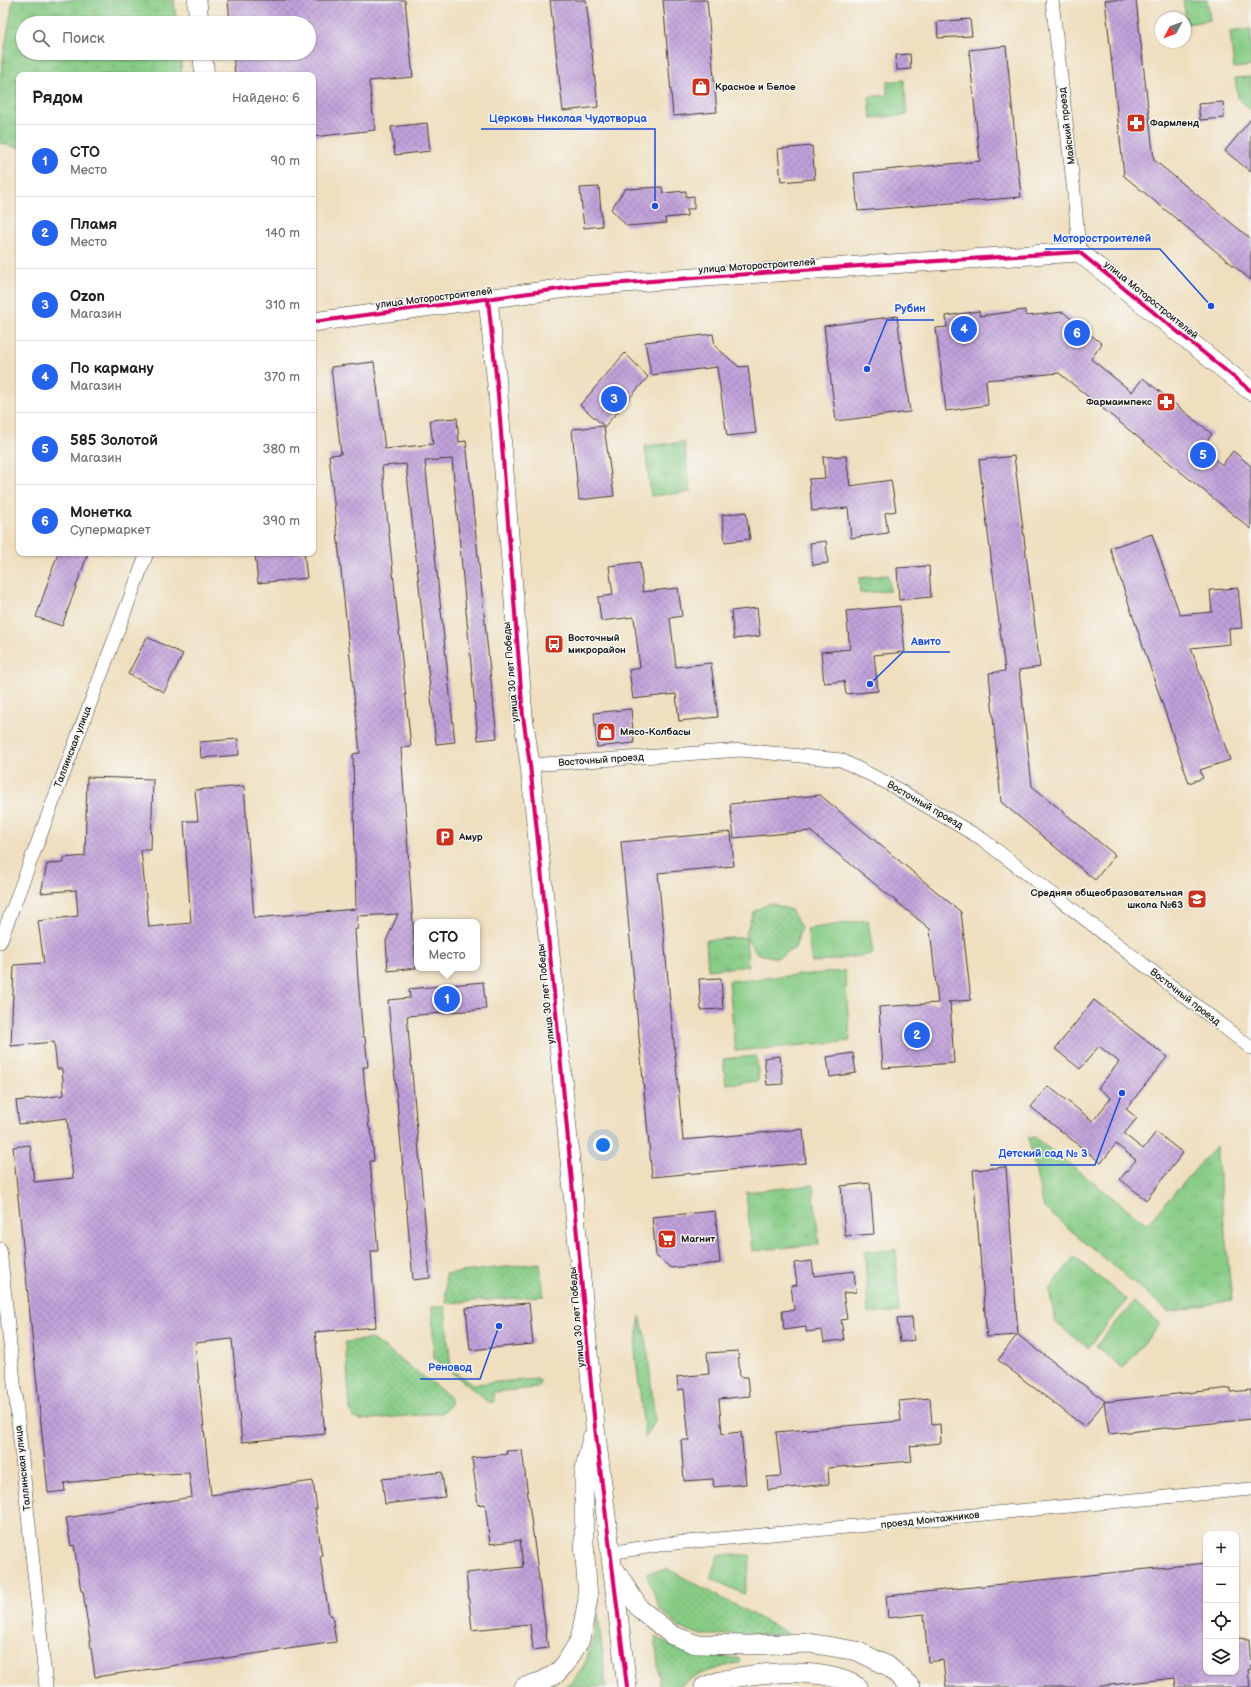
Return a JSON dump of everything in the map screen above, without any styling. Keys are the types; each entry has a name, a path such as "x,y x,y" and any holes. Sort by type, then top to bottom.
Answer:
{"street":[{"path":"197,0 198,16"},
{"name":"Майский проезд","path":"1052,0 1074,192 1079,252"},
{"path":"203,60 205,72"},
{"name":"улица Моторостроителей","path":"316,322 582,286 1079,252 1251,391"},
{"name":"улица 30 лет Победы","path":"488,299 498,394 522,716 530,765 556,1012 595,1427 626,1687"},
{"name":"Таллинская улица","path":"0,942 146,556"},
{"name":"Восточный проезд","path":"530,765 741,750 841,760 890,784 982,839 1251,1048"},
{"name":"Таллинская улица","path":"0,1249 46,1687"},
{"path":"524,1687 543,1681 557,1673 566,1663 580,1640 588,1599 584,1543 584,1472 595,1427"},
{"name":"проезд Монтажников","path":"611,1560 665,1544 1251,1490"},
{"path":"611,1560 639,1608 672,1635 696,1644 748,1645 809,1643 857,1651 888,1666 911,1687"},
{"path":"704,1687 731,1678 781,1673 824,1675 858,1687"}],"green space":[{"path":"13,0 174,0 175,16 16,16 16,60 181,60 182,72 16,72 16,147 0,143 0,78"},
{"path":"1183,0 1207,0 1210,20 1191,23 1191,12 1185,12"},
{"path":"1251,29 1251,66 1234,68 1230,32"},
{"path":"1251,77 1251,111 1238,98 1235,78"},
{"path":"904,80 907,115 871,118 869,97 887,95 887,82"},
{"path":"684,442 690,492 651,496 645,446"},
{"path":"888,575 890,591 860,593 859,578"},
{"path":"770,903 791,910 801,927 795,948 777,958 758,954 747,940 746,933 753,912"},
{"path":"868,920 873,954 812,963 807,929"},
{"path":"746,937 748,966 708,970 706,940"},
{"path":"845,971 850,1041 735,1051 729,981"},
{"path":"756,1056 759,1081 726,1084 723,1059"},
{"path":"1034,1137 1147,1224 1216,1146 1232,1300 1169,1312 1044,1208 1028,1138"},
{"path":"813,1185 819,1244 752,1251 746,1192"},
{"path":"896,1250 899,1312 868,1313 865,1252"},
{"path":"1074,1257 1127,1300 1088,1348 1056,1323 1049,1290"},
{"path":"540,1263 544,1296 446,1303 445,1274"},
{"path":"1134,1302 1160,1324 1123,1368 1096,1346"},
{"path":"432,1307 445,1307 451,1370 473,1384 537,1379 540,1381 540,1385 537,1388 493,1392 494,1402 488,1402 434,1358"},
{"path":"640,1316 647,1344 655,1422 645,1438 635,1351"},
{"path":"371,1339 449,1396 450,1404 448,1408 441,1413 360,1420 353,1417 350,1409 345,1342"},
{"path":"718,1555 751,1555 744,1594 710,1578"},
{"path":"668,1569 789,1634 701,1635 680,1628 660,1610 646,1573"},
{"path":"598,1613 606,1687 565,1687 580,1672 585,1663 592,1644"},
{"path":"655,1636 686,1651 705,1655 739,1658 740,1662 699,1675 685,1682 679,1687 660,1687"}],"building":[{"path":"228,0 405,0 413,77 369,81 375,130 316,137 316,72 235,72 234,60 316,60 316,16 229,16"},
{"path":"550,0 586,0 598,107 563,111"},
{"path":"663,0 707,0 717,112 673,116"},
{"path":"1105,0 1136,0 1154,160 1251,239 1251,280 1124,176"},
{"path":"970,19 972,36 938,38 937,22"},
{"path":"1006,46 1021,197 858,211 854,173 980,161 969,50"},
{"path":"910,54 911,69 897,70 896,55"},
{"path":"1223,102 1224,118 1200,120 1198,104"},
{"path":"1251,119 1251,172 1225,151"},
{"path":"427,123 430,151 395,155 391,127"},
{"path":"812,146 815,179 781,182 778,149"},
{"path":"599,187 602,226 584,228 580,188"},
{"path":"662,187 663,193 686,191 686,197 694,196 694,209 687,209 687,216 665,218 666,223 627,226 611,209 625,189"},
{"path":"1025,310 1026,316 1063,312 1102,344 1091,359 1132,392 1143,378 1212,434 1201,448 1222,465 1233,451 1251,466 1251,529 1059,373 986,380 988,405 946,411 936,328 947,327 946,316 979,311 980,316"},
{"path":"897,316 910,412 836,421 824,326"},
{"path":"713,334 715,346 739,367 748,366 756,433 727,436 717,367 651,375 645,342"},
{"path":"625,353 648,377 604,427 614,496 579,500 572,429 604,426 580,405"},
{"path":"374,362 385,449 433,444 430,420 457,418 459,442 466,441 497,738 478,740 452,459 425,461 455,742 436,744 406,464 382,466 411,747 401,748 414,939 414,968 388,971 386,941 398,914 357,916 358,929 355,929 358,979 363,1037 365,1037 368,1067 363,1067 369,1129 371,1129 374,1161 370,1161 378,1251 371,1251 376,1327 315,1332 325,1434 242,1442 232,1339 195,1343 211,1495 313,1481 317,1509 315,1509 322,1556 320,1556 329,1615 332,1615 336,1642 95,1677 83,1591 81,1591 74,1545 71,1546 66,1518 192,1497 189,1473 137,1475 64,1483 65,1491 48,1493 13,1147 30,1145 34,1182 73,1178 67,1118 19,1124 16,1101 64,1095 62,1069 57,1069 54,1042 11,1046 14,965 44,963 38,921 78,916 76,890 41,893 47,864 64,863 64,858 85,856 87,777 153,779 151,850 141,850 149,927 191,923 184,821 198,821 195,790 244,786 254,918 356,909 353,754 360,753 329,455 341,454 331,367"},
{"path":"846,456 850,486 891,480 896,511 885,513 888,533 851,538 848,508 812,511 809,479 825,478 823,457"},
{"path":"1014,456 1040,667 1019,670 1032,786 1115,855 1095,880 1001,802 989,673 1005,671 979,460"},
{"path":"746,512 750,539 725,542 722,515"},
{"path":"1152,534 1180,615 1212,612 1210,590 1238,588 1242,628 1229,629 1230,644 1191,648 1230,760 1200,770 1203,778 1189,783 1110,548"},
{"path":"826,541 828,563 813,565 810,543"},
{"path":"57,556 87,556 62,626 36,617"},
{"path":"255,556 304,556 307,578 258,583"},
{"path":"640,562 643,592 678,588 682,616 670,618 676,667 711,663 718,717 679,721 676,694 633,699 629,670 640,668 634,617 601,621 598,597 613,595 609,566"},
{"path":"929,566 931,597 899,600 897,568"},
{"path":"900,606 905,652 874,655 878,691 846,694 844,681 824,683 821,652 850,649 846,611"},
{"path":"757,608 760,636 734,639 731,611"},
{"path":"147,637 183,654 164,692 128,674"},
{"path":"631,709 634,743 597,747 594,713"},
{"path":"238,739 239,755 201,758 200,742"},
{"path":"820,795 961,912 971,1000 948,1002 950,1002 954,1063 883,1068 879,1007 938,1003 930,929 810,831 734,838 730,804"},
{"path":"731,832 734,866 658,873 683,1140 803,1129 806,1163 652,1177 621,842"},
{"path":"721,978 723,1009 701,1010 699,979"},
{"path":"483,982 486,1009 407,1016 430,1278 413,1280 388,1000 410,998 409,989"},
{"path":"1094,1000 1167,1057 1126,1109 1137,1118 1124,1134 1143,1149 1156,1132 1183,1153 1146,1200 1120,1179 1136,1160 1116,1144 1101,1163 1031,1107 1048,1086 1093,1121 1111,1098 1098,1088 1119,1062 1099,1046 1080,1069 1055,1049"},
{"path":"853,1053 856,1073 830,1077 827,1057"},
{"path":"780,1056 783,1084 767,1085 764,1058"},
{"path":"1006,1167 1018,1335 1105,1401 1085,1427 998,1360 1017,1335 987,1337 973,1170"},
{"path":"870,1183 874,1234 845,1236 841,1186"},
{"path":"715,1211 720,1263 671,1268 656,1256 652,1217"},
{"path":"812,1261 814,1276 854,1271 856,1292 843,1293 847,1319 841,1320 844,1340 824,1342 822,1330 806,1332 806,1327 784,1330 782,1311 794,1310 791,1286 797,1285 794,1263"},
{"path":"529,1303 533,1344 470,1350 466,1308"},
{"path":"912,1317 914,1340 900,1342 897,1318"},
{"path":"738,1351 740,1377 748,1377 750,1396 719,1399 722,1434 741,1432 746,1484 714,1487 713,1479 684,1481 681,1440 689,1440 684,1389 678,1390 677,1377 709,1374 707,1353"},
{"path":"1231,1388 1231,1392 1251,1390 1251,1419 1109,1434 1104,1402"},
{"path":"930,1398 932,1425 940,1424 941,1443 910,1446 912,1461 828,1468 829,1484 768,1490 767,1477 781,1476 776,1432 901,1421 899,1401"},
{"path":"522,1450 548,1648 533,1650 530,1624 472,1630 466,1573 523,1567 520,1540 490,1544 485,1504 478,1505 472,1458 507,1454 506,1451"},
{"path":"442,1472 445,1497 385,1504 382,1479"},
{"path":"1203,1563 1203,1675 1239,1675 1239,1638 1249,1639 1251,1669 1248,1670 1250,1687 1176,1687 1175,1678 1091,1687 946,1687 943,1660 928,1662 924,1614 888,1618 886,1596"}],"cycle path":[{"path":"316,322 582,286 1079,252 1251,391"},
{"path":"488,299 498,394 523,716 530,765 556,1012 595,1427 627,1687"}],"place":[{"name":"Красное и Белое","path":"701,87"},
{"name":"Фармленд","path":"1136,123"},
{"name":"Церковь Николая Чудотворца","path":"655,206"},
{"name":"Моторостроителей","path":"1211,306"},
{"name":"По карману","path":"964,329"},
{"name":"Монетка","path":"1077,333"},
{"name":"Рубин","path":"867,369"},
{"name":"Ozon","path":"614,399"},
{"name":"Фармаимпекс","path":"1166,402"},
{"name":"585 Золотой","path":"1203,455"},
{"name":"Восточный микрорайон","path":"554,644"},
{"name":"Авито","path":"870,684"},
{"name":"Мясо-Колбасы","path":"606,732"},
{"name":"Амур","path":"445,837"},
{"name":"Средняя общеобразовательная школа №63","path":"1197,899"},
{"name":"СТО","path":"447,999"},
{"name":"Пламя","path":"917,1035"},
{"name":"Детский сад № 3","path":"1122,1093"},
{"name":"Магнит","path":"667,1239"},
{"name":"Реновод","path":"499,1326"}]}
